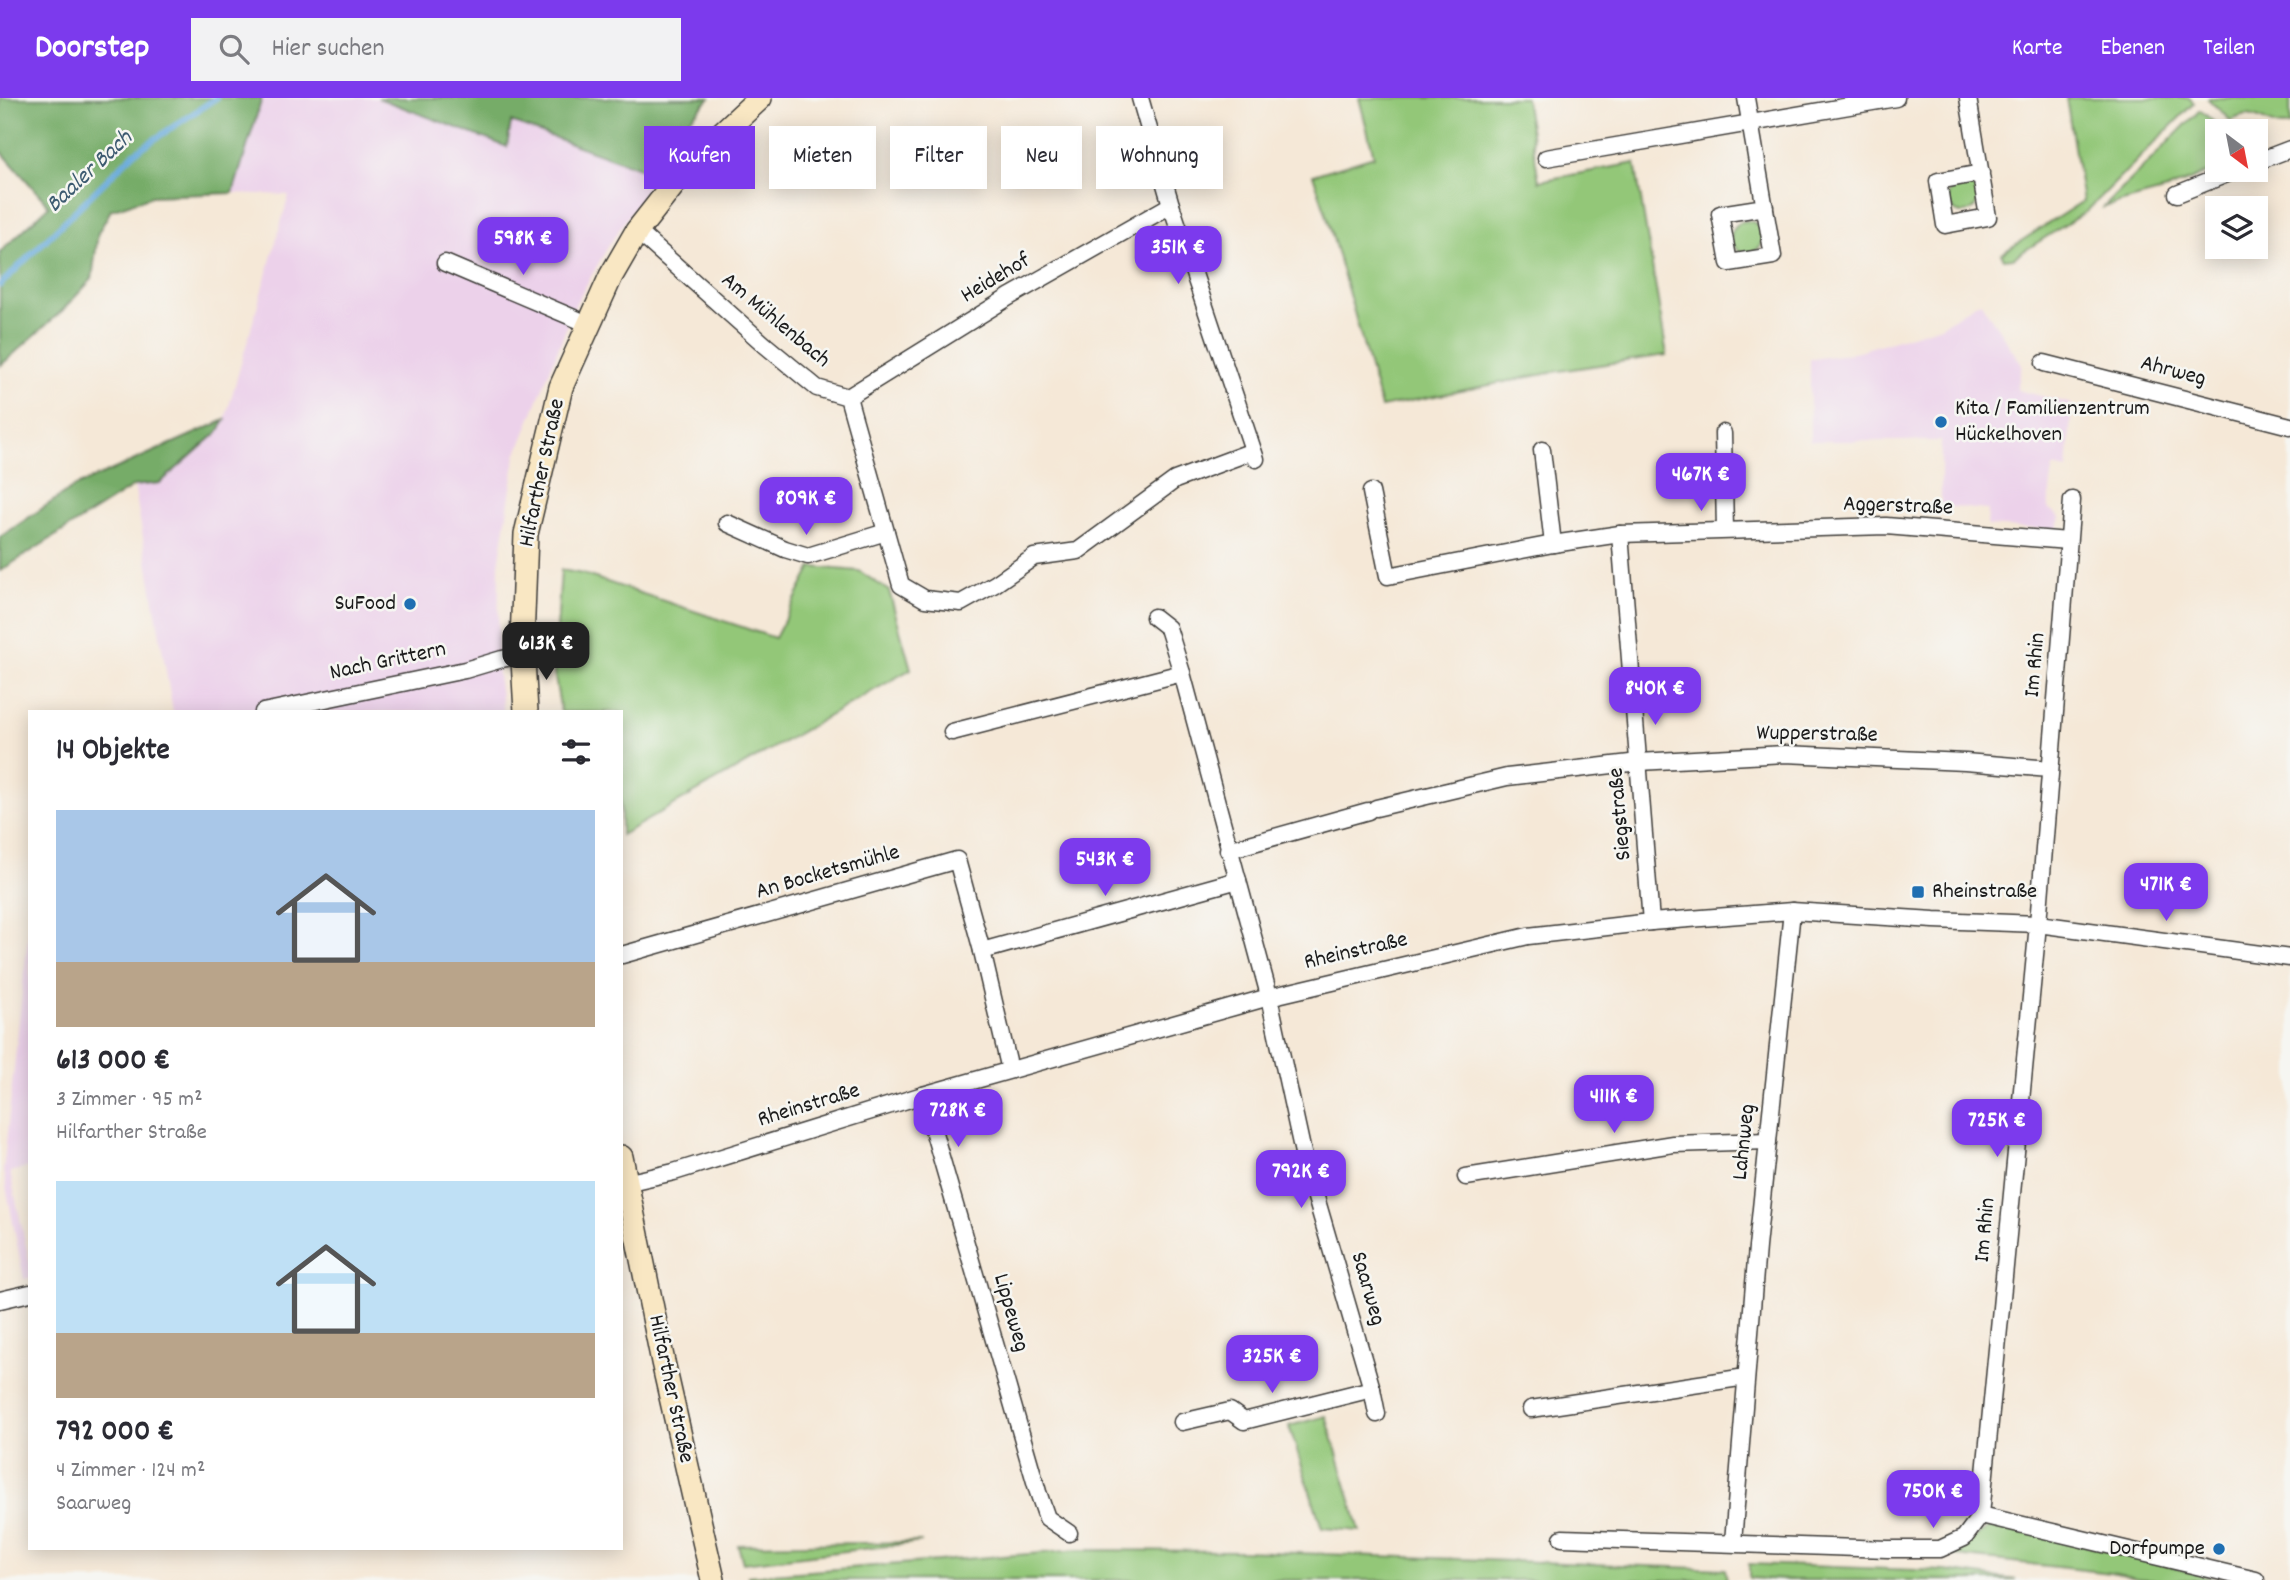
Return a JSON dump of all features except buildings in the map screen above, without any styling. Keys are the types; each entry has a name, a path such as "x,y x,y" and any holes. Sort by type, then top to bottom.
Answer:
{"main road":[{"name":"Hilfarther Straße","path":"526,710 523,655 526,534 561,387 611,276 638,231 692,161 760,98"},
{"name":"Hilfarther Straße","path":"624,1183 713,1580"}],"street":[{"path":"848,397 901,585 925,599 961,603 1034,557 1078,551 1175,480 1255,457 1171,205 1140,98"},
{"path":"1746,98 1765,207"},
{"path":"1546,158 1896,98"},
{"path":"1968,98 1981,173"},
{"path":"2268,157 2290,149"},
{"path":"2177,194 2207,182"},
{"name":"Heidehof","path":"848,397 1009,297 1171,205"},
{"name":"Am Mühlenbach","path":"638,231 817,388 848,397"},
{"path":"445,263 588,324"},
{"name":"Ahrweg","path":"2044,363 2290,426"},
{"path":"1723,433 1725,530"},
{"path":"1542,450 1553,544"},
{"name":"Aggerstraße","path":"1371,492 1388,576 1620,534 1886,526 2068,541"},
{"name":"Im Rhin","path":"1981,1515 2038,924 2072,500"},
{"path":"727,523 785,549 808,556 886,532"},
{"name":"Siegstraße","path":"1620,534 1651,922"},
{"path":"1154,617 1168,628 1182,673 1269,997"},
{"name":"Nach Grittern","path":"273,710 465,670 523,655"},
{"path":"952,732 1182,673"},
{"name":"Wupperstraße","path":"1228,850 1372,810 1507,777 1639,762 1785,754 1965,762 2050,769"},
{"name":"An Bocketsmühle","path":"623,955 957,860 1010,1070"},
{"path":"982,951 1238,880"},
{"name":"Rheinstraße","path":"624,1183 674,1172 923,1094 1269,997 1528,936 1651,922 1792,911 2038,924 2290,958"},
{"name":"Lahnweg","path":"1733,1542 1768,1141 1792,911"},
{"name":"Saarweg","path":"1269,997 1303,1153 1377,1414"},
{"name":"Lippeweg","path":"923,1094 1038,1492 1047,1518 1069,1533"},
{"path":"1466,1177 1673,1144 1768,1141"},
{"path":"0,1300 28,1293"},
{"path":"1531,1409 1746,1377"},
{"path":"1182,1422 1230,1411 1244,1421 1372,1390"},
{"path":"1562,1538 1940,1549 1964,1538 1981,1515 2256,1580"}],"shaded area":[{"path":"262,98 378,98 507,146 510,122 644,170 646,189 609,245 576,303 516,456 499,565 498,674 503,710 173,710 134,485 160,483 218,432 225,420 289,195 233,193"},
{"name":"Kita / Familienzentrum Hückelhoven","path":"1980,301 2022,365 2017,390 2072,404 2067,470 2053,467 2048,508 2060,517 2057,530 1987,526 1988,510 1941,506 1941,441 1810,441 1810,359 1849,354 1941,326"},
{"path":"28,938 28,1168 10,1172 28,1255 28,1278 24,1279 3,1171"}],"green space":[{"path":"0,98 262,98 233,193 152,196 111,210 98,233 92,279 63,310 0,366 0,252 49,206 0,150"},
{"path":"378,98 710,98 683,126 644,126 644,170 511,122 507,147"},
{"path":"1359,98 1525,98 1539,181 1635,163 1667,355 1559,371 1381,407 1313,175 1374,156"},
{"path":"2066,98 2189,98 2194,103 2087,211 2013,258 2004,259 2001,254 2083,201"},
{"path":"2290,98 2290,125 2274,125 2268,122 2268,119 2248,115 2229,119 2208,99"},
{"path":"2200,110 2210,119 2205,119 2205,173 2167,190 2104,207"},
{"path":"1963,183 1974,187 1978,198 1974,209 1963,213 1952,209 1948,198 1952,187"},
{"path":"1747,221 1758,226 1763,237 1758,248 1747,253 1736,248 1731,237 1736,226"},
{"path":"225,420 218,432 160,483 134,486 0,571 0,537 74,487"},
{"path":"812,567 859,571 889,591 911,669 623,834 623,710 561,710 554,672 561,570 583,574 775,638"},
{"path":"1326,1416 1360,1531 1322,1528 1289,1426"},
{"path":"1995,1524 2128,1555 2219,1580 2145,1580 2111,1573 1948,1555"},
{"path":"922,1542 743,1563 738,1545"},
{"path":"1079,1550 1242,1551 1725,1569 1727,1580 750,1580 748,1576"},
{"path":"1749,1564 1945,1571 2016,1580 1749,1578"}],"waterway":[{"name":"Baaler Bach","path":"0,285 134,153 216,98"}],"place":[{"name":"Kita / Familienzentrum Hückelhoven","path":"1941,422"},
{"name":"SuFood","path":"410,604"},
{"name":"Rheinstraße","path":"1918,892"},
{"name":"Dorfpumpe","path":"2219,1549"}]}
